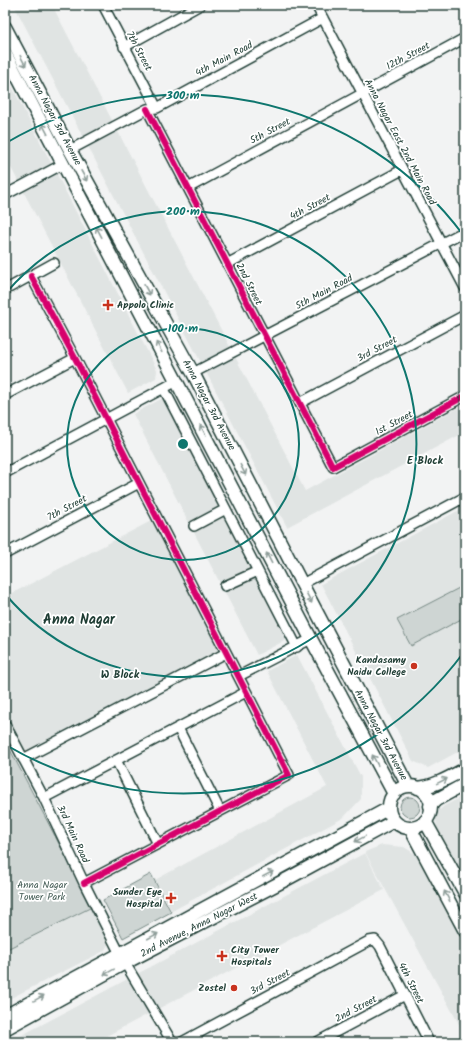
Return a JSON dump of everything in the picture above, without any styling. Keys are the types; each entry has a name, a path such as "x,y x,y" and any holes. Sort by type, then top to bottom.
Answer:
{"main road":[{"name":"Anna Nagar 3rd Avenue","path":"5,27 70,150 193,373 302,584 413,787"},
{"name":"Anna Nagar 3rd Avenue","path":"5,53 311,639 394,794"},
{"path":"465,769 428,787 400,789 394,794 389,803 390,815 394,821 413,832 465,931"},
{"path":"430,806 436,800 465,784"},
{"path":"413,787 425,793 429,799 430,812 427,825 464,890"},
{"name":"2nd Avenue, Anna Nagar West","path":"5,1029 123,958 389,808"},
{"name":"2nd Avenue, Anna Nagar West","path":"5,1016 289,878 394,821"},
{"path":"413,832 418,826 427,825"}],"street":[{"name":"7th Street","path":"103,5 157,108"},
{"path":"124,47 200,5"},
{"name":"Anna Nagar East 2nd Main Road","path":"316,5 465,288"},
{"name":"4th Main Road","path":"70,150 147,109 157,108 323,18"},
{"name":"12th Street","path":"362,94 465,38"},
{"name":"5th Street","path":"188,188 362,94"},
{"name":"2nd Street","path":"147,109 333,467"},
{"path":"5,194 63,164"},
{"name":"4th Street","path":"227,264 402,170"},
{"name":"5th Main Road","path":"193,373 465,231"},
{"path":"6,286 31,276 54,263"},
{"path":"31,276 75,358 289,775 84,883"},
{"name":"3rd Street","path":"300,403 465,315"},
{"path":"5,395 75,358"},
{"path":"5,473 178,382"},
{"path":"164,389 297,646"},
{"name":"1st Street","path":"333,467 465,396"},
{"name":"7th Street","path":"5,554 139,483"},
{"path":"302,584 465,497"},
{"path":"194,526 226,509"},
{"path":"226,586 258,571"},
{"path":"239,676 311,639"},
{"path":"24,759 226,653"},
{"path":"44,798 246,692"},
{"name":"3rd Main Road","path":"5,724 44,798 84,883 123,958 172,1042"},
{"path":"178,728 220,811"},
{"path":"116,760 158,844"},
{"name":"4th Street","path":"369,940 375,940 380,946 429,1042"},
{"name":"3rd Street","path":"182,1042 369,940"},
{"name":"2nd Street","path":"317,1042 405,996"}],"shaded area":[{"path":"14,5 52,5 305,491 465,404 465,432 287,527"},
{"path":"5,73 157,370 156,378 128,393 5,156"},
{"path":"163,398 286,640 257,655 133,414"},
{"name":"Kandasamy Naidu College","path":"465,507 465,748 428,768 413,761 321,584"},
{"path":"153,520 219,650 23,753 5,718 5,597"},
{"path":"297,655 361,777 361,799 343,818 172,911 155,880 327,787 267,671"},
{"path":"465,795 465,880 438,833 435,814 444,806"},
{"path":"382,845 404,847 420,857 465,946 465,1035 365,852"},
{"path":"365,853 384,890 95,1042 9,1042"},
{"path":"91,908 109,943 104,951 5,1001 5,950"}],"green space":[{"path":"461,587 465,595 465,617 411,646 397,620"},
{"name":"Anna Nagar Tower Park","path":"5,740 92,907 5,950"},
{"path":"410,797 417,800 420,807 417,814 410,817 403,814 400,807 403,800"},
{"path":"151,874 171,912 123,938 103,900"}],"cycle path":[{"path":"147,109 333,467 465,396"},
{"path":"31,276 75,358 289,775 84,883"}],"place":[{"name":"Appolo Clinic","path":"108,305"},
{"name":"Kandasamy Naidu College","path":"414,666"},
{"name":"Sunder Eye Hospital","path":"171,898"},
{"name":"City Tower Hospitals","path":"222,956"},
{"name":"Zostel","path":"234,988"}],"district":[{"name":"E Block","path":"425,461"},
{"name":"Anna Nagar","path":"79,620"},
{"name":"W Block","path":"120,675"}]}
